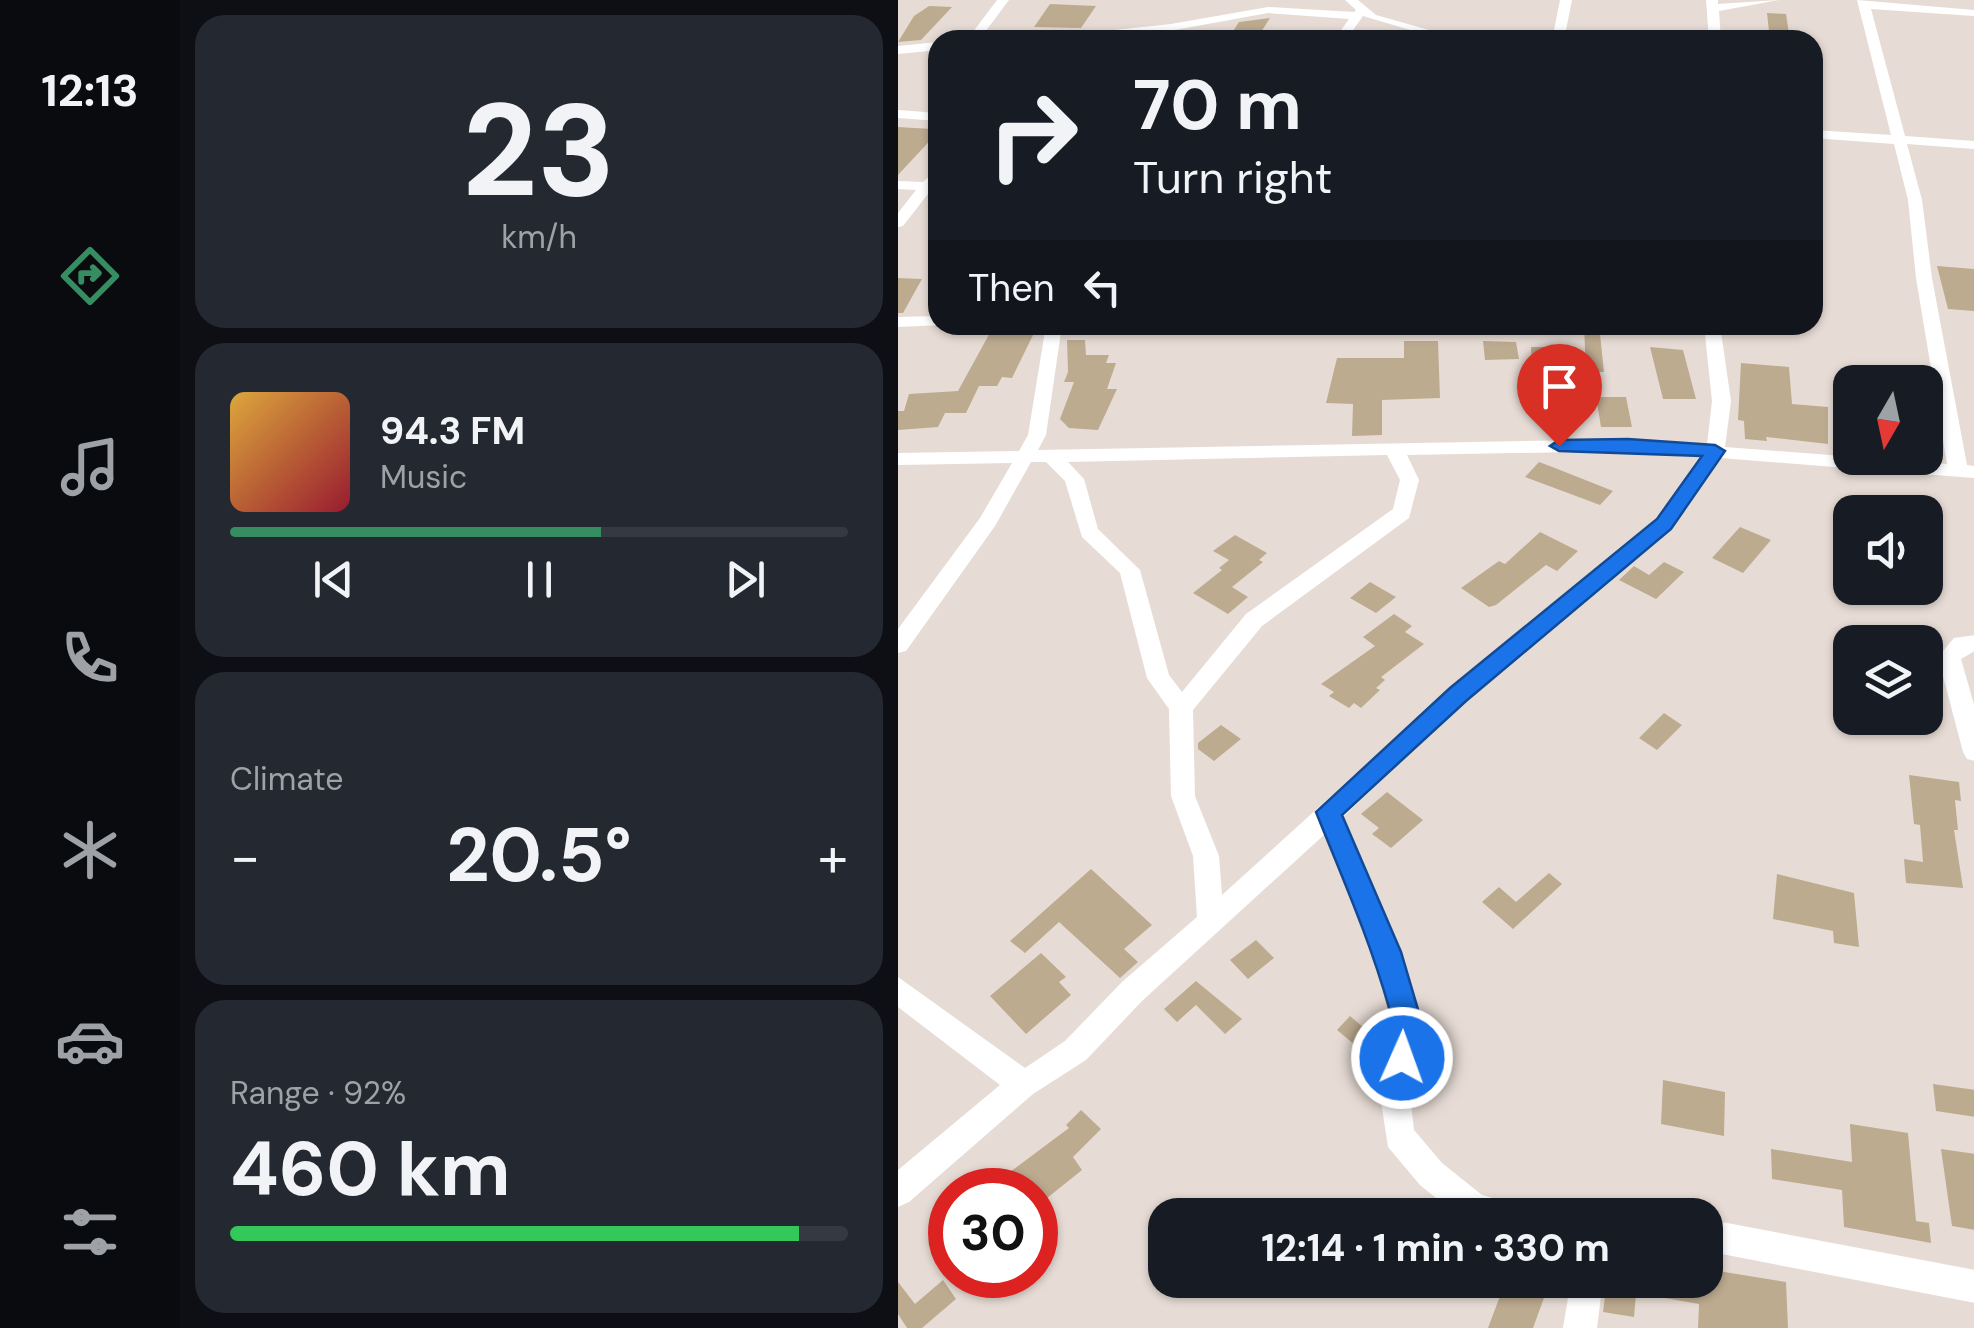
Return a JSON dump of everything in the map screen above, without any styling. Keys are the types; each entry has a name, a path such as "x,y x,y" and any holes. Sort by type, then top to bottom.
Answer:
{"street":[{"path":"981,30 1003,0"},
{"path":"1560,30 1566,0"},
{"path":"1715,30 1714,4 1772,0"},
{"path":"898,459 1609,445 1966,471 1924,278 1915,200 1860,2 1974,13"},
{"path":"1123,30 1268,10 1357,8 1422,30"},
{"path":"1172,30 1178,21"},
{"path":"898,50 928,47"},
{"path":"898,114 928,116"},
{"path":"1823,135 1974,146"},
{"path":"898,184 928,180"},
{"path":"898,223 928,185"},
{"path":"898,322 928,321"},
{"path":"898,645 952,574 1037,435 1052,335"},
{"path":"898,1191 1023,1084 1052,1073 1126,995 1210,924 1472,682 1664,524 1715,451 1724,419 1713,335"},
{"path":"1181,707 1254,620 1402,512 1413,486 1409,468 1392,452"},
{"path":"1050,455 1074,479 1090,532 1130,570 1158,678 1181,707 1183,796 1206,856 1210,924"},
{"path":"1974,644 1962,644 1948,657 1974,752"},
{"path":"1328,812 1387,952 1408,1023 1395,1095 1399,1136 1431,1174 1461,1198"},
{"path":"898,990 1023,1084"},
{"path":"1723,1238 1974,1287"},
{"path":"1580,1328 1584,1298"}],"building":[{"path":"1050,4 1096,6 1081,28 1034,27"},
{"path":"929,6 952,7 921,40 898,42 914,16"},
{"path":"1767,13 1786,14 1788,30 1769,30"},
{"path":"1270,18 1262,30 1234,30 1239,22"},
{"path":"898,127 928,129 928,143 898,175"},
{"path":"1937,266 1975,269 1975,311 1948,309"},
{"path":"898,278 922,279 903,313 898,313"},
{"path":"989,335 1033,335 1012,378 1002,377 997,386 979,386 966,413 945,413 938,427 898,430 898,411 904,411 909,394 958,391"},
{"path":"1584,335 1600,335 1604,372 1586,372"},
{"path":"1067,340 1085,340 1086,355 1109,355 1106,363 1116,363 1107,389 1117,389 1098,430 1069,428 1060,419 1074,382 1064,382 1068,372"},
{"path":"1404,341 1438,341 1440,398 1382,400 1382,435 1352,436 1353,404 1326,403 1337,358 1404,358"},
{"path":"1483,341 1516,342 1519,359 1485,360"},
{"path":"1531,347 1554,347 1559,373 1532,373"},
{"path":"1650,347 1683,350 1696,399 1663,399"},
{"path":"1741,363 1789,367 1792,404 1828,407 1828,444 1766,437 1767,441 1745,439 1744,421 1738,420"},
{"path":"1596,397 1626,397 1632,427 1601,427"},
{"path":"1539,462 1613,491 1600,505 1525,477"},
{"path":"1740,527 1771,540 1743,573 1712,558"},
{"path":"1540,532 1578,551 1557,571 1546,565 1496,605 1489,607 1461,588 1499,561 1505,564"},
{"path":"1235,535 1267,553 1259,560 1263,562 1232,587 1248,597 1228,614 1193,593 1222,570 1219,568 1229,560 1213,551"},
{"path":"1664,562 1684,572 1656,599 1619,580 1634,566 1649,575"},
{"path":"1370,582 1396,597 1376,613 1350,598"},
{"path":"1394,614 1412,626 1405,632 1424,644 1381,677 1385,680 1376,688 1380,690 1361,708 1354,703 1349,708 1329,696 1334,692 1321,684 1375,646 1363,637"},
{"path":"1664,713 1682,725 1657,750 1639,738"},
{"path":"1221,725 1241,739 1214,761 1198,749 1198,743"},
{"path":"1909,775 1959,782 1961,801 1955,800 1958,830 1954,830 1963,888 1906,883 1904,859 1923,862"},
{"path":"1387,792 1423,820 1391,848 1372,834 1379,828 1361,814"},
{"path":"1091,869 1152,925 1124,949 1138,962 1120,978 1059,922 1025,953 1010,941"},
{"path":"1549,873 1562,884 1513,929 1482,902 1499,887 1516,902"},
{"path":"1777,874 1854,893 1859,947 1834,943 1833,931 1773,919"},
{"path":"1256,940 1274,958 1248,979 1230,960"},
{"path":"1041,953 1066,977 1059,982 1071,995 1026,1034 990,996"},
{"path":"1196,981 1242,1019 1225,1034 1196,1005 1177,1022 1164,1009"},
{"path":"1350,1016 1385,1046 1379,1065 1337,1030"},
{"path":"1663,1080 1725,1092 1724,1136 1661,1124"},
{"path":"1933,1084 1975,1090 1975,1117 1936,1111"},
{"path":"1081,1110 1101,1129 1073,1157 1082,1170 1058,1189 1058,1168 1015,1168 1069,1128 1066,1125"},
{"path":"1850,1124 1908,1133 1916,1221 1929,1223 1931,1243 1844,1227 1842,1190 1772,1179 1771,1149 1852,1162"},
{"path":"1941,1149 1975,1154 1975,1230 1952,1226"},
{"path":"1723,1272 1786,1282 1788,1328 1698,1328 1699,1304 1665,1298 1723,1298"},
{"path":"898,1282 915,1304 928,1293 928,1298 956,1299 922,1328 907,1328 898,1314"},
{"path":"1499,1298 1544,1298 1533,1328 1488,1328"},
{"path":"1605,1298 1636,1298 1634,1317 1603,1312"}],"route":[{"path":"1402,1058 1408,1023 1387,952 1328,812 1458,694 1664,524 1715,451 1628,445 1559,446"}]}
